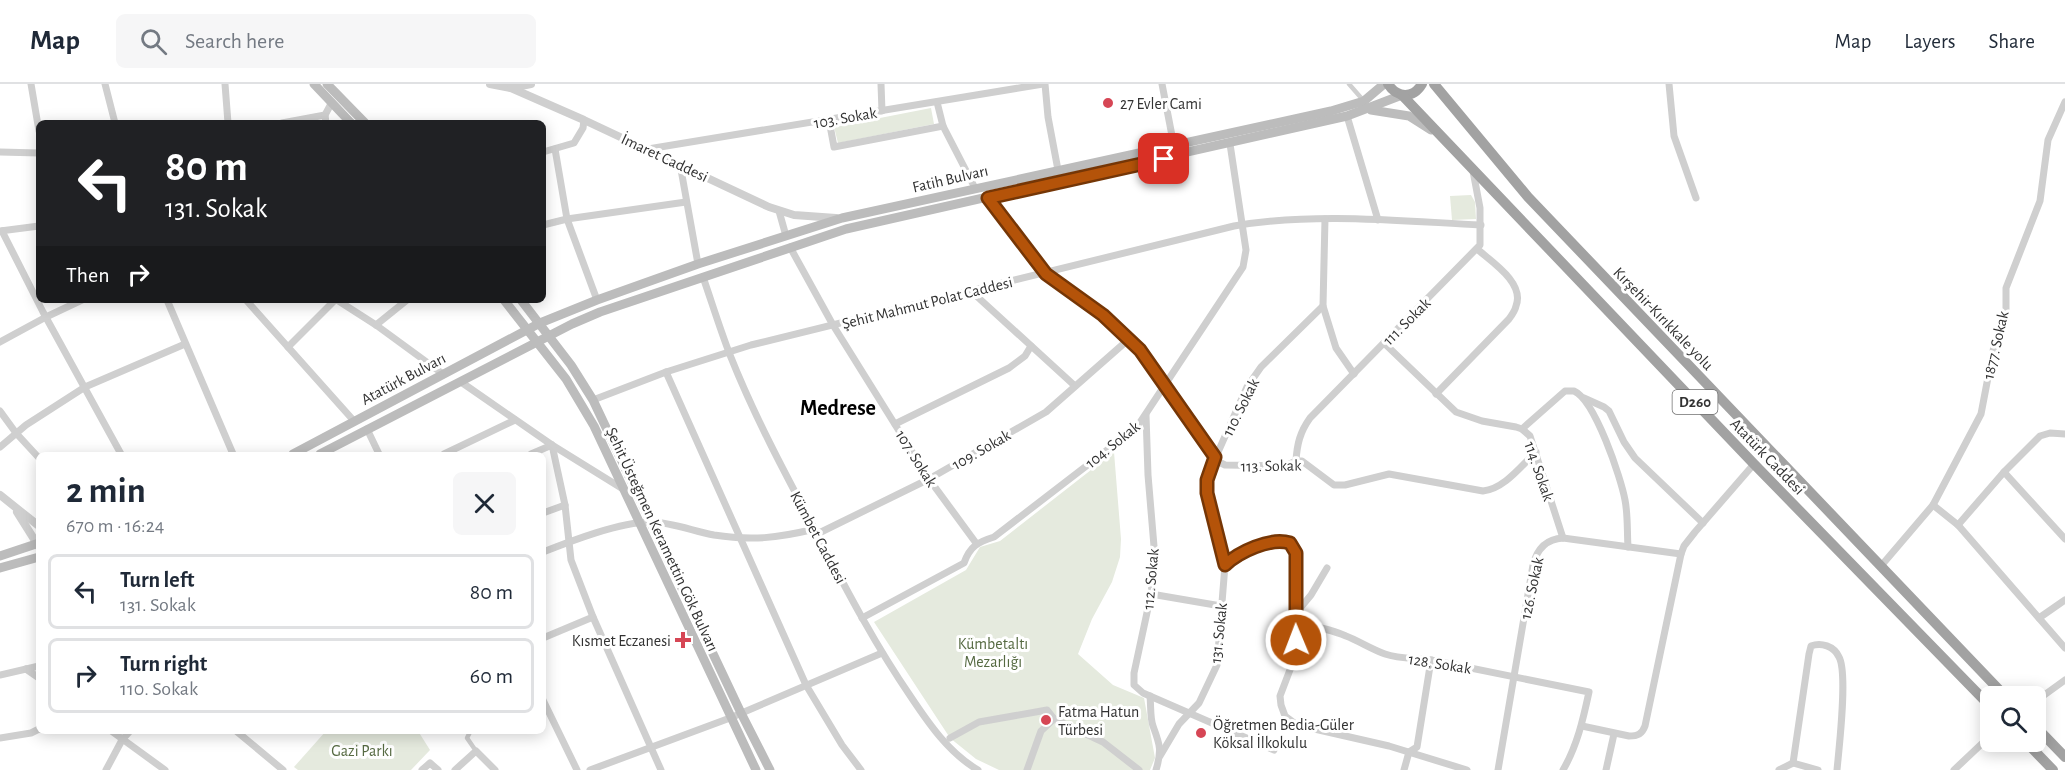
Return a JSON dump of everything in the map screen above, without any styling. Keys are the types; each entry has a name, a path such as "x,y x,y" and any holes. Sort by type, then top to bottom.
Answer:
{"highway":[{"name":"Atatürk Caddesi","path":"1386,84 1392,91 1402,95 1754,464 1980,696"},
{"path":"1402,95 1414,93 1422,84"},
{"name":"Kırşehir-Kırıkkale yolu","path":"1434,84 1528,197 1995,686"},
{"path":"2046,737 2065,757"},
{"path":"2036,752 2054,770"}],"main road":[{"path":"314,84 348,120"},
{"path":"327,84 362,120"},
{"path":"1374,84 1367,105 1409,116 1442,137"},
{"name":"Fatih Bulvarı","path":"549,336 600,312 846,229 1347,117 1367,105 1386,84"},
{"name":"Fatih Bulvarı","path":"528,329 597,300 698,264 843,218 1367,105 1402,95"},
{"name":"Şehit Üsteğmen Keramettin Gök Bulvarı","path":"506,303 576,394 594,426 756,770"},
{"name":"Şehit Üsteğmen Keramettin Gök Bulvarı","path":"523,303 593,400 770,770"},
{"name":"Atatürk Bulvarı","path":"297,452 528,329"},
{"name":"Atatürk Bulvarı","path":"324,452 549,336"},
{"path":"0,556 36,546"},
{"path":"0,568 36,558"}],"street":[{"path":"31,84 37,120"},
{"path":"105,84 114,120"},
{"path":"225,84 228,120"},
{"name":"İmaret Caddesi","path":"490,84 511,88 584,120 779,211 808,217 843,218"},
{"path":"511,88 531,84"},
{"path":"881,84 882,111"},
{"path":"1044,84 1058,171"},
{"name":"103. Sokak","path":"648,149 1044,84"},
{"path":"1162,84 1174,146"},
{"path":"1349,84 1367,105"},
{"path":"1669,84 1674,136 1696,198"},
{"path":"326,119 332,102"},
{"path":"937,102 943,126 975,188"},
{"name":"1877. Sokak","path":"1881,566 1933,505 1981,414 1994,346 2006,316 2006,288 2040,201 2048,140 2065,102"},
{"path":"1347,117 1378,220"},
{"path":"546,151 574,143 583,128 584,120"},
{"path":"829,120 834,147 943,126"},
{"name":"104. Sokak","path":"862,618 964,563 968,551 976,543 994,537 1137,427 1243,267 1246,250 1244,225 1230,144"},
{"path":"555,149 567,219 597,300"},
{"path":"0,152 36,153"},
{"path":"680,164 698,264"},
{"path":"1436,394 1509,320 1517,305 1517,293 1510,278 1477,249 1480,245 1481,225 1473,169"},
{"path":"988,198 1046,274 1103,315 1140,350 1215,457"},
{"path":"546,224 567,219 686,202"},
{"path":"779,211 786,236"},
{"path":"1324,219 1323,306 1336,348 1354,374"},
{"name":"Şehit Mahmut Polat Caddesi","path":"593,400 666,372 729,352 1244,225 1281,220 1324,219 1481,225"},
{"path":"36,226 1,231 36,298"},
{"name":"107. Sokak","path":"790,247 833,325 929,479 976,543"},
{"name":"111. Sokak","path":"1296,461 1297,443 1310,418 1477,249"},
{"name":"Kümbet Caddesi","path":"704,277 729,352 766,434 862,618 882,653 928,722 963,760 978,770"},
{"path":"971,291 1075,387"},
{"path":"39,303 120,452"},
{"path":"0,342 76,303"},
{"path":"168,303 233,452"},
{"path":"249,303 354,421"},
{"path":"288,347 333,303"},
{"path":"341,303 376,325 442,374"},
{"path":"376,325 403,303"},
{"name":"110. Sokak","path":"1225,565 1207,493 1207,480 1215,457 1247,387 1261,368 1323,306"},
{"name":"109. Sokak","path":"546,551 570,541 652,522 740,538 765,539 816,532 929,479 1046,412 1129,339"},
{"path":"0,447 52,407 85,387 185,344"},
{"name":"114. Sokak","path":"1384,344 1456,411 1467,416 1522,429 1532,441 1563,538"},
{"path":"895,423 1009,368 1025,356 1031,346"},
{"path":"666,372 806,686 842,746 861,770"},
{"path":"461,382 552,445 623,489"},
{"path":"1522,429 1565,391 1574,391 1609,411 1624,442 1635,458 1703,523"},
{"path":"1582,397 1594,411 1620,480 1627,515 1628,547"},
{"path":"0,411 36,455"},
{"name":"112. Sokak","path":"1146,415 1155,558 1151,594 1134,679 1137,690 1150,696 1153,726 1158,734 1160,756 1156,770"},
{"path":"451,452 515,420"},
{"path":"367,429 378,452"},
{"path":"1958,525 2004,472 2040,436 2050,433 2065,434"},
{"path":"536,452 552,445"},
{"path":"552,445 565,505 571,560 593,617 661,770"},
{"name":"113. Sokak","path":"1215,457 1225,465 1285,466 1296,461 1306,462 1326,481 1334,485 1345,485 1389,474 1491,490 1500,486 1536,452"},
{"path":"1563,770 1572,754 1582,726 1614,734 1637,736 1646,726 1684,546 1754,464"},
{"path":"2004,472 2065,539"},
{"path":"0,495 36,524"},
{"path":"546,512 565,505"},
{"path":"1933,505 1958,525 2065,648"},
{"path":"14,507 36,542"},
{"name":"126. Sokak","path":"1498,770 1536,555 1547,542 1554,538 1563,538"},
{"path":"1563,538 1681,554"},
{"path":"1225,565 1239,553 1278,542 1290,543 1296,553 1296,654 1280,696 1285,716 1297,725 1409,752 1467,770"},
{"name":"131. Sokak","path":"1160,756 1175,730 1199,703 1217,665 1225,565"},
{"path":"1296,613 1311,595 1327,568"},
{"path":"1151,594 1221,606"},
{"path":"2039,618 2065,600"},
{"path":"546,637 593,617"},
{"name":"128. Sokak","path":"1296,623 1346,635 1395,657 1407,656 1431,660 1589,692 1582,726"},
{"path":"1793,763 1809,654 1811,646 1821,644 1835,651 1840,657 1842,667 1843,690 1837,770"},
{"path":"590,770 730,718 882,653"},
{"path":"1404,770 1409,752 1417,747 1431,660"},
{"path":"0,675 36,667"},
{"path":"26,669 36,676"},
{"path":"2046,694 2065,680"},
{"path":"1150,696 1274,750"},
{"path":"546,706 577,770"},
{"path":"950,738 979,722 1047,710 1054,719 1103,742 1139,770"},
{"path":"1027,770 1041,731 1054,719"},
{"path":"0,738 36,730"},
{"path":"115,734 165,770"},
{"path":"106,770 128,734"},
{"path":"240,734 281,770"},
{"path":"469,734 467,738 476,751 495,770"},
{"path":"1606,770 1614,734"},
{"path":"1954,770 1980,745"},
{"path":"455,770 476,751"},
{"path":"422,770 430,763 438,770"},
{"path":"1779,770 1793,763 1818,770"}],"green space":[{"path":"931,108 934,124 838,143 834,127"},
{"path":"1471,195 1475,202 1476,219 1452,220 1450,196"},
{"name":"Kümbetaltı Mezarlığı","path":"1114,452 1121,539 1120,557 1112,582 1092,619 1078,654 1113,685 1144,698 1155,758 1150,770 999,770 976,759 950,738 874,622 966,570 980,547 1000,541"},
{"name":"Gazi Parkı","path":"323,734 420,734 430,750 411,770 298,770 294,767"}],"place":[{"name":"27 Evler Cami","path":"1108,103"},
{"name":"Kısmet Eczanesi","path":"683,640"},
{"name":"Fatma Hatun Türbesi","path":"1046,720"},
{"name":"Öğretmen Bedia-Güler Köksal İlkokulu","path":"1201,733"}],"district":[{"name":"Medrese","path":"838,407"}],"route":[{"path":"1164,159 988,198 1046,274 1103,315 1140,350 1215,457 1207,480 1207,493 1225,565 1239,553 1254,548 1283,541 1290,543 1293,547 1296,553 1296,640"}]}
